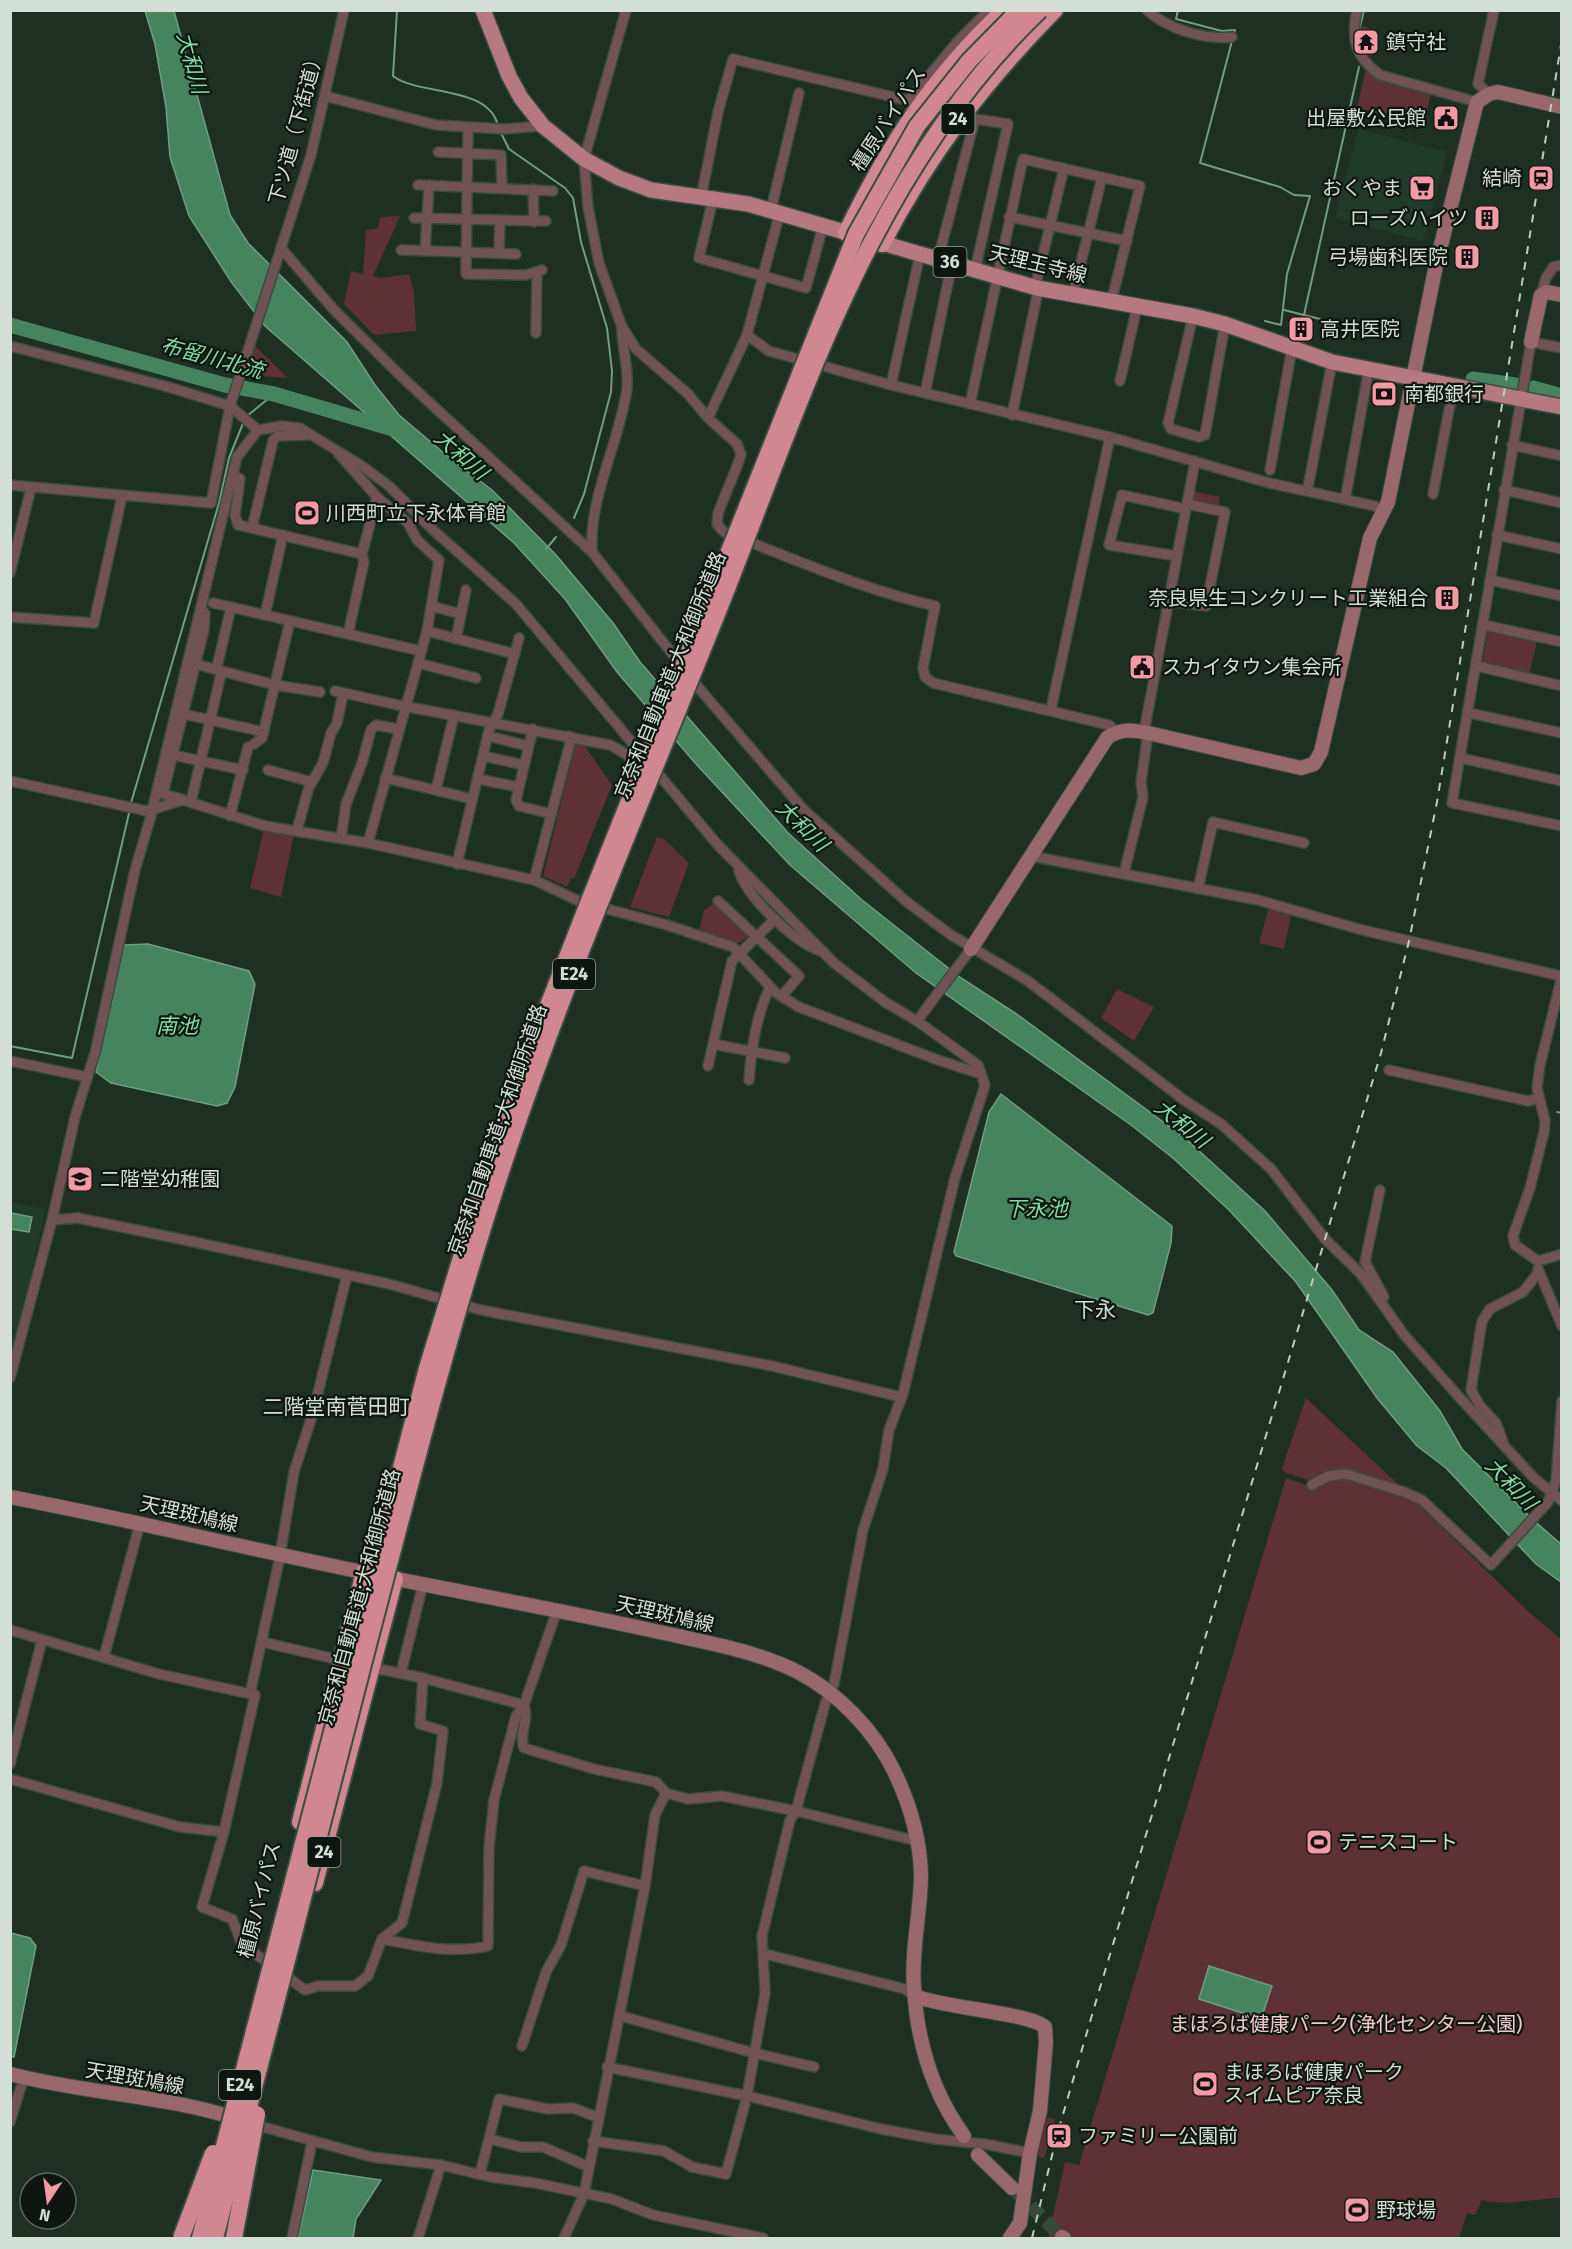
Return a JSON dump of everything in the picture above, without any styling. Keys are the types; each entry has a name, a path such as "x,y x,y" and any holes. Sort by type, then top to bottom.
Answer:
{"highway":[{"name":"橿原バイパス","path":"846,233 914,101 1004,10"},
{"name":"京奈和自動車道;大和御所道路","path":"201,2238 427,1368 484,1184 533,1044 856,234 917,126 969,61 1019,10"},
{"name":"京奈和自動車道;大和御所道路","path":"215,2238 440,1372 496,1188 545,1050 818,360 872,237 896,195 953,107 997,54 1040,10"},
{"name":"24","path":"882,244 906,199 1018,47 1055,10"},
{"name":"橿原バイパス","path":"195,2238 228,2116 364,1572"},
{"name":"24","path":"223,2238 395,1579"},
{"path":"181,2238 223,2127 280,1932"},
{"path":"234,2238 274,2010"}],"main road":[{"name":"天理王寺線","path":"483,10 509,76 543,126 584,159 619,178 651,190 775,211 1037,288 1193,316 1225,324 1332,362 1454,384 1562,407"}],"street":[{"name":"下ツ道（下街道）","path":"122,496 211,503 225,447 224,433 231,404 311,155 344,10"},
{"path":"626,10 584,159 588,207 599,263 622,327 636,349 688,394 708,418 737,444 741,454 718,513 717,524 724,532 874,591 935,606 923,668 925,677 933,683 1052,709 1109,725 1116,732"},
{"path":"823,226 806,288 699,258 718,112 733,59 914,101 957,42 989,10"},
{"path":"1147,10 1159,22 1217,39 1232,37"},
{"path":"1357,10 1353,35 1357,50 1369,67 1380,75 1477,102"},
{"path":"1489,94 1478,84 1494,10"},
{"path":"919,1019 970,951 1107,738 1116,732 1130,729 1146,732 1301,768 1314,764 1321,752 1370,538 1388,502 1436,265 1477,102 1489,94 1498,92 1562,107"},
{"path":"708,418 747,335 763,277 799,93"},
{"path":"325,96 401,117 468,128 504,129 543,126"},
{"path":"925,393 968,117 1008,124 975,270"},
{"path":"468,128 466,274 526,275 540,271 536,333"},
{"path":"438,152 501,155 502,187"},
{"path":"970,404 1023,159 1140,186 1111,303"},
{"path":"1012,415 1037,288 1036,283 1064,168"},
{"path":"1073,295 1102,177"},
{"path":"426,252 429,185"},
{"path":"418,186 553,190"},
{"path":"533,189 534,222"},
{"path":"1009,217 1127,241"},
{"path":"414,218 546,221"},
{"path":"499,253 500,221"},
{"path":"280,250 334,310 405,380 592,552 731,727 803,809 907,902 970,951 1028,981 1175,1093 1221,1124 1271,1169 1325,1239 1360,1273 1405,1336 1550,1497 1562,1501"},
{"path":"401,250 516,254"},
{"path":"891,385 920,254"},
{"path":"1562,265 1553,267 1544,291 1531,342 1452,803 1562,826"},
{"path":"1544,291 1562,295"},
{"path":"1120,381 1137,307"},
{"path":"1193,316 1168,423 1171,429 1199,437 1205,435 1225,324"},
{"path":"592,552 591,535 597,501 627,387 622,327"},
{"path":"747,335 769,351 891,385 1110,437 1269,483 1375,506 1383,511"},
{"path":"1531,342 1562,348"},
{"path":"10,346 231,404 242,417 256,427 300,428 335,448 389,486 431,528 516,604 667,788 834,963 885,1002 919,1019 978,1065 985,1085 955,1178 901,1397 889,1430 883,1469 853,1572 836,1672 796,1811 790,1820 762,1936 765,1954 765,1993 747,2096 726,2174 692,2167 664,2151 593,2141"},
{"path":"1270,470 1292,348"},
{"path":"1308,487 1332,362"},
{"path":"1346,495 1369,368"},
{"path":"1433,494 1454,384"},
{"path":"156,809 234,475 236,456 256,427"},
{"path":"252,528 273,441 277,436 312,435"},
{"path":"1052,709 1110,437"},
{"path":"1512,445 1562,456"},
{"path":"225,447 236,456"},
{"path":"335,448 377,497 408,523 417,540 439,560 422,651 398,729 368,843"},
{"path":"1124,873 1143,797 1141,782 1146,732 1195,462"},
{"path":"234,475 240,479 236,519 238,525 362,554"},
{"path":"10,485 122,496 94,623 10,617"},
{"path":"10,573 31,488"},
{"path":"1504,490 1562,503"},
{"path":"1168,601 1206,606 1225,512 1122,495 1109,545 1177,556"},
{"path":"348,634 364,562 362,554 377,497"},
{"path":"265,615 283,535"},
{"path":"1497,535 1562,549"},
{"path":"1490,580 1562,596"},
{"path":"456,639 466,590"},
{"path":"213,603 422,651"},
{"path":"431,606 461,614"},
{"path":"187,801 201,760 220,674 217,667 231,607"},
{"path":"10,1378 52,1220 75,1117 95,1053 135,870 163,794 204,630 205,614 201,610"},
{"path":"230,816 251,745 262,738 264,732 290,621"},
{"path":"1484,625 1562,642"},
{"path":"427,631 515,654"},
{"path":"457,864 488,736 498,714 519,638"},
{"path":"418,663 476,678"},
{"path":"195,664 275,685 320,692"},
{"path":"1477,666 1562,686"},
{"path":"297,830 312,782 337,723 339,692 406,707 494,721 610,745 626,754 652,782 667,788"},
{"path":"1469,713 1562,733"},
{"path":"183,714 264,732"},
{"path":"436,790 454,715"},
{"path":"341,838 346,804 362,763 371,730 376,725 398,729"},
{"path":"533,729 516,800 519,806 552,814"},
{"path":"488,736 528,746"},
{"path":"534,880 570,743 569,736"},
{"path":"173,754 243,770"},
{"path":"483,756 524,765"},
{"path":"1461,758 1562,781"},
{"path":"268,770 312,782"},
{"path":"385,778 472,799"},
{"path":"478,778 518,787"},
{"path":"10,781 136,808 156,809 187,801"},
{"path":"163,794 265,826 368,843 534,880 581,902 668,925 733,947 770,987 799,1007 981,1074"},
{"path":"1198,889 1213,822 1304,843"},
{"path":"1032,854 1036,857 1124,873 1164,884 1258,900 1362,930 1562,976 1540,1065 1539,1098 1545,1121 1544,1132 1530,1188 1513,1236 1515,1245 1538,1261"},
{"path":"738,865 744,881 775,919 810,948 824,952"},
{"path":"718,901 799,976 782,996"},
{"path":"708,1066 732,961 775,919"},
{"path":"749,1080 765,998 770,987"},
{"path":"713,1044 785,1058"},
{"path":"10,1060 87,1077"},
{"path":"1389,1070 1528,1101 1539,1098"},
{"path":"1380,1190 1365,1251 1365,1262 1384,1298 1386,1308"},
{"path":"52,1220 78,1218 389,1284 481,1310 772,1366 901,1397"},
{"path":"1538,1261 1562,1254"},
{"path":"1538,1261 1538,1273 1562,1326"},
{"path":"1505,1447 1496,1423 1480,1406 1471,1390 1479,1333 1482,1321 1491,1309 1523,1292 1538,1273"},
{"path":"250,1694 280,1555 294,1472 313,1413 347,1275"},
{"path":"1312,1485 1328,1476 1346,1474 1422,1500 1491,1565 1550,1497 1556,1481 1562,1401"},
{"name":"天理斑鳩線","path":"10,1497 395,1579 555,1609 761,1656 796,1671 830,1693 861,1723 886,1756 907,1802 917,1841 921,1872 915,1953 915,1996 924,2054 934,2085 964,2136"},
{"path":"104,1657 140,1523"},
{"path":"401,1673 423,1584"},
{"path":"382,1939 430,1949 466,1950 488,1946 489,1847 494,1800 516,1716 524,1705 555,1616 555,1609"},
{"path":"10,1630 159,1674 255,1695 224,1832 202,1907 232,1919 242,1944 305,1990 318,1986 356,1986 368,1976 382,1939 402,1923 437,1784 443,1731 420,1724 423,1678"},
{"path":"10,1764 42,1640"},
{"path":"262,1642 423,1678 524,1705"},
{"path":"524,1705 527,1712 521,1740 524,1748 594,1769 656,1782 666,1793 688,1798 722,1796 796,1811 917,1841"},
{"path":"10,1779 180,1827 224,1832"},
{"path":"564,2238 584,2194 607,2067 621,2016 645,1886 654,1815 666,1793"},
{"path":"522,2046 546,1972 561,1946 584,1871 645,1886"},
{"path":"765,1954 905,1989 915,1996 957,2007 1032,2020 1045,2026 1046,2042 1040,2111 1030,2153 1020,2223 1010,2238"},
{"path":"621,2016 814,2067"},
{"path":"607,2067 747,2096 881,2129 1030,2153"},
{"path":"10,2122 17,2075"},
{"name":"天理斑鳩線","path":"17,2075 52,2085 142,2098 228,2116 252,2124"},
{"path":"480,2174 499,2099 548,2109 573,2108 597,2117"},
{"path":"252,2124 372,2157 441,2165 612,2199 653,2215 720,2234 763,2238"},
{"path":"490,2139 521,2147 543,2147 589,2167"},
{"path":"292,2238 312,2142"},
{"path":"978,2155 1012,2188"},
{"path":"418,2238 441,2165"}],"shaded area":[{"name":"おくやま","path":"1358,129 1447,152 1423,241 1335,218"},
{"path":"11,1202 46,1209 11,1358"}],"green space":[{"name":"鎮守社","path":"1362,26 1369,28 1365,44 1371,45 1373,36 1376,37 1373,52 1364,57 1358,47"},
{"path":"1366,68 1378,77 1431,94 1423,126 1357,108"},
{"path":"400,216 373,276 381,278 409,274 414,292 416,331 374,335 344,304 351,271 363,274 366,230 378,228 380,217"},
{"path":"254,345 288,378 263,376 246,371"},
{"path":"1192,491 1220,497 1218,507 1195,503 1191,499"},
{"path":"1488,630 1537,641 1529,675 1486,665 1483,661"},
{"path":"576,743 584,745 612,785 574,879 571,878 567,887 543,876"},
{"path":"264,829 294,834 281,897 250,888"},
{"path":"657,837 664,839 689,863 669,917 630,907"},
{"path":"715,903 749,936 739,943 699,931 704,910"},
{"path":"1269,906 1292,912 1284,949 1259,943"},
{"path":"1117,989 1154,1007 1134,1041 1101,1018"},
{"path":"1306,1398 1402,1488 1347,1470 1311,1481 1284,1472 1282,1468"},
{"name":"まほろば健康パーク(浄化センター公園)","path":"1341,1477 1383,1487 1419,1505 1531,1614 1561,1639 1561,2198 1502,2203 1482,2200 1475,2215 1467,2213 1459,2238 1048,2238 1065,2162 1079,2165 1286,1478 1317,1489 1330,1479"},
{"path":"1047,2117 1055,2119 1044,2158 1037,2156"}],"water":[{"path":"145,11 174,11 230,215 248,243 347,342 375,385 399,415 492,490 556,555 613,623 640,662 788,833 862,900 961,978 1018,1015 1185,1138 1265,1211 1332,1290 1359,1330 1393,1352 1440,1411 1462,1449 1532,1519 1561,1544 1561,1582 1536,1564 1446,1468 1417,1446 1377,1398 1296,1282 1229,1210 1173,1158 1131,1125 916,973 790,865 696,764 617,672 565,599 514,543 265,326 232,283 189,216 170,157 166,107 155,44"},
{"name":"南池","path":"148,944 249,971 255,984 235,1087 227,1103 217,1106 111,1083 96,1072 124,945"},
{"name":"下永池","path":"1001,1094 1172,1226 1171,1243 1153,1313 1148,1315 956,1256 954,1252 989,1112"},
{"path":"11,1213 32,1217 29,1232 11,1229"},
{"path":"11,1933 30,1938 36,1946 14,2057 10,2056"},
{"path":"1209,1966 1272,1986 1261,2019 1199,1999"},
{"path":"313,2170 381,2180 356,2219 353,2238 298,2238"}],"waterway":[{"path":"397,10 393,76 419,86 468,97 492,113 498,126"},
{"path":"1178,10 1176,19 1222,31 1235,30 1234,35"},
{"path":"1359,31 1364,10"},
{"path":"1232,41 1200,163 1280,187 1294,195 1310,196 1287,274 1281,325 1265,321"},
{"path":"1304,315 1359,67"},
{"path":"500,131 509,149 565,188 573,198 581,242 607,328 612,371 611,392 584,494 574,518"},
{"path":"1284,310 1320,319"},
{"name":"布留川北流","path":"10,325 225,385 274,394 393,429"},
{"path":"1473,379 1516,385"},
{"path":"1533,388 1562,396"},
{"path":"247,416 274,394"},
{"path":"131,803 219,503 229,458 244,421"},
{"path":"546,549 556,537"},
{"path":"10,1046 72,1058 130,809"},
{"path":"1557,1112 1562,1113"}],"tunnel":[{"path":"1016,2191 1062,2237"}],"railway":[{"path":"1032,2238 1057,2135 1381,1053 1409,941 1437,802 1562,39"}],"place":[{"name":"鎮守社","path":"1366,42"},
{"name":"出屋敷公民館","path":"1446,118"},
{"name":"結崎","path":"1541,178"},
{"name":"おくやま","path":"1422,188"},
{"name":"ローズハイツ","path":"1487,218"},
{"name":"弓場歯科医院","path":"1467,257"},
{"name":"高井医院","path":"1301,329"},
{"name":"南都銀行","path":"1384,394"},
{"name":"川西町立下永体育館","path":"307,513"},
{"name":"奈良県生コンクリート工業組合","path":"1447,598"},
{"name":"スカイタウン集会所","path":"1142,667"},
{"name":"二階堂幼稚園","path":"80,1179"},
{"name":"テニスコート","path":"1319,1842"},
{"name":"まほろば健康パーク スイムピア奈良","path":"1205,2084"},
{"name":"ファミリー公園前","path":"1059,2136"},
{"name":"野球場","path":"1357,2210"}],"district":[{"name":"下永","path":"1095,1310"},
{"name":"二階堂南菅田町","path":"336,1407"}],"water label":[{"name":"大和川","path":"192,63"},
{"name":"大和川","path":"461,455"},
{"name":"大和川","path":"802,826"},
{"name":"大和川","path":"1182,1124"},
{"name":"大和川","path":"1511,1484"}]}
